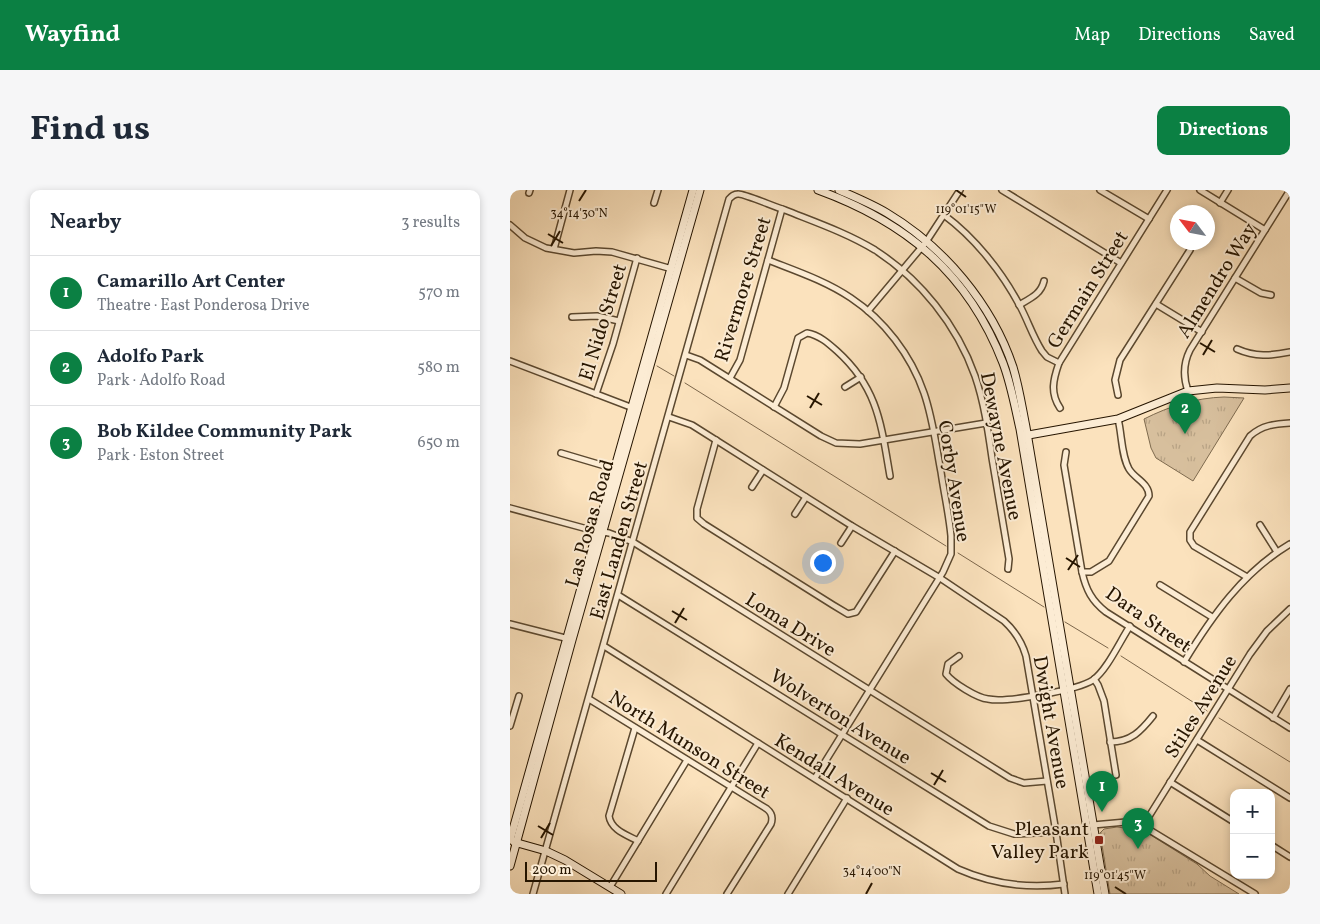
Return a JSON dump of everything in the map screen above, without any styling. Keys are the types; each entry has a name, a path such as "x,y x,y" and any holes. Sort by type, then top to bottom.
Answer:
{"main road":[{"name":"Las Posas Road","path":"510,866 512,841 674,269 693,190"},
{"name":"Las Posas Road","path":"674,269 700,190"},
{"path":"818,190 883,219 924,244"},
{"path":"839,190 888,214 924,244 958,284 983,321 1007,374 1024,436 1090,825 1105,894"},
{"path":"1024,436 1118,419 1188,392 1217,388 1265,390 1290,388"},
{"name":"Las Posas Road","path":"600,532 615,470 635,409"},
{"path":"1090,825 1098,894"},
{"path":"512,841 546,851 565,860 620,894"}],"street":[{"path":"554,249 570,190"},
{"path":"654,203 658,190"},
{"path":"868,311 924,244 960,190"},
{"path":"1002,190 1121,263"},
{"path":"1100,190 1149,219"},
{"name":"Germain Street","path":"1060,408 1054,396 1053,385 1059,363 1167,190"},
{"path":"1200,190 1265,230"},
{"path":"1220,203 1228,190"},
{"name":"Almendro Way","path":"1188,392 1184,376 1185,363 1190,350 1290,190"},
{"name":"Dewayne Avenue","path":"733,196 744,194 854,239 878,252 903,270 939,310 962,347 978,385 986,423 1008,569"},
{"name":"East Landen Street","path":"533,894 729,199 733,196"},
{"name":"Rivermore Street","path":"730,378 740,360 782,210"},
{"path":"944,216 982,251 1007,284 1042,351 1047,357 1059,363"},
{"path":"510,225 530,241 554,249 574,254 607,251 674,269"},
{"path":"1118,395 1116,380 1120,360 1190,250"},
{"name":"El Nido Street","path":"596,394 637,258"},
{"name":"Corby Avenue","path":"768,260 831,286 849,297 868,311 892,336 912,365 924,393 934,432 951,536 951,554 940,578 815,778"},
{"path":"1235,278 1261,294 1271,296"},
{"path":"1019,305 1039,293 1043,288 1044,281"},
{"path":"1156,304 1202,332"},
{"path":"572,317 590,315 619,321"},
{"path":"774,407 784,388 796,341 801,335 816,335 848,362 861,378 877,408 890,476"},
{"path":"1237,349 1248,354 1262,356 1290,352"},
{"path":"686,355 700,360 821,436 836,443 850,444 884,440 986,423"},
{"path":"510,361 635,409"},
{"path":"846,386 861,378"},
{"name":"Dwight Avenue","path":"669,417 689,424 716,440 852,526 940,578 1004,621 1013,630 1024,649 1065,894"},
{"path":"1082,572 1091,572 1109,561 1149,496 1148,488 1133,475 1126,464 1118,419"},
{"path":"1246,578 1194,546 1189,536 1191,529 1250,436 1267,426 1290,423"},
{"path":"716,440 697,509 697,518 833,605 848,614 856,612 895,551"},
{"name":"Dara Street","path":"1066,452 1064,465 1082,572 1088,593 1099,606 1290,728"},
{"path":"561,453 615,470"},
{"path":"752,487 763,470"},
{"path":"795,514 806,497"},
{"name":"Loma Drive","path":"510,508 633,542 1010,778 1024,783 1047,781"},
{"path":"1260,525 1277,552"},
{"path":"841,543 852,526"},
{"path":"1184,662 1212,617 1246,578 1277,552 1290,544"},
{"path":"1160,586 1212,617"},
{"name":"Wolverton Avenue","path":"618,595 989,826 1014,834 1056,832"},
{"name":"Stiles Avenue","path":"1143,826 1259,641 1290,609"},
{"path":"510,624 569,639"},
{"path":"959,656 948,664 946,674 978,696 994,700 1067,689 1085,684 1094,679 1107,663 1130,626"},
{"name":"Kendall Avenue","path":"604,646 958,869 990,881 1027,887 1064,884"},
{"path":"1094,679 1104,701 1116,775"},
{"path":"1273,718 1290,689"},
{"path":"510,726 519,696"},
{"name":"North Munson Street","path":"589,699 767,809 772,818 771,824 727,894"},
{"path":"1110,742 1119,742 1132,738 1139,733 1153,716"},
{"path":"635,728 609,816 614,828 638,841"},
{"path":"1197,740 1290,798"},
{"path":"666,894 758,743"},
{"path":"610,887 687,760"},
{"path":"1170,782 1230,820"},
{"path":"788,894 847,798"},
{"path":"1090,825 1126,822 1143,826 1254,894"},
{"path":"1275,848 1290,857"}],"green space":[{"path":"1244,398 1193,481 1156,458 1151,448 1144,419 1163,410 1183,404 1203,399"},
{"path":"1117,827 1149,834 1197,864 1210,876 1239,894 1110,894 1100,833 1104,829"}],"waterway":[{"path":"657,366 674,376"},
{"path":"685,383 946,546"},
{"path":"958,553 1044,607"},
{"path":"1065,622 1108,648"},
{"path":"1121,656 1207,711"},
{"path":"1219,718 1290,762"}],"place":[{"name":"Adolfo Park","path":"1185,434"},
{"name":"Camarillo Art Center","path":"1102,812"},
{"name":"Pleasant Valley Park","path":"1099,840"},
{"name":"Bob Kildee Community Park","path":"1138,849"}]}
